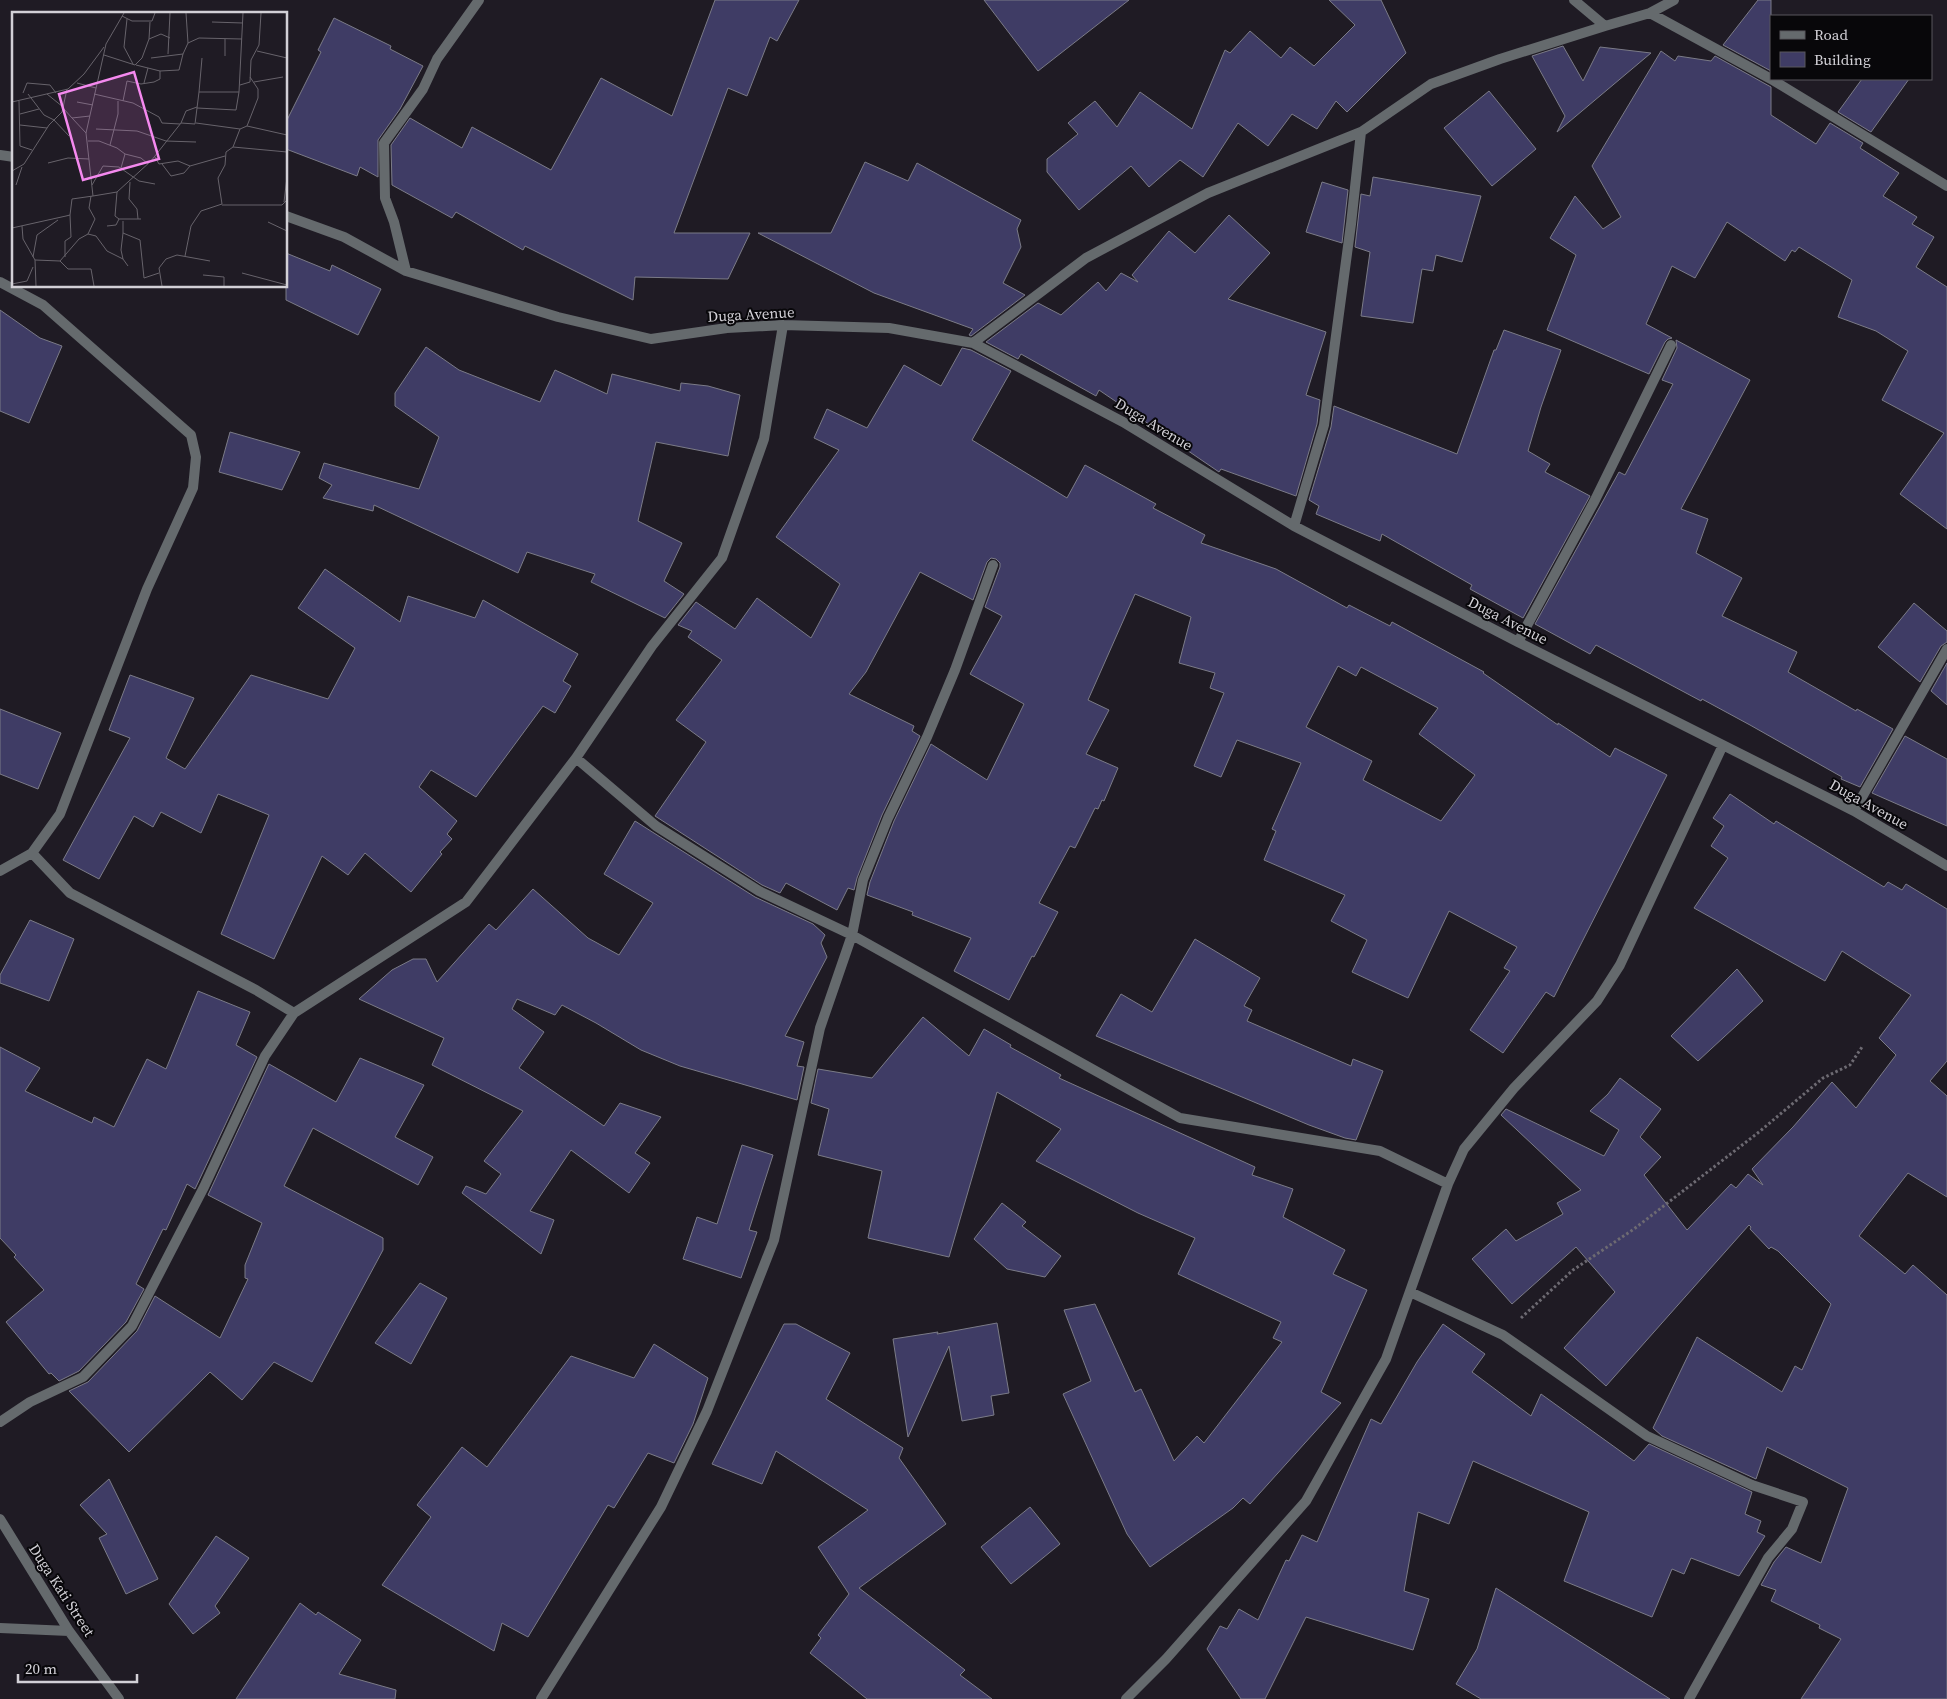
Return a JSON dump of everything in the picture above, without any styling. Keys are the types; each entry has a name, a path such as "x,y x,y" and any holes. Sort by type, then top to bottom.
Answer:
{"street":[{"path":"406,271 394,222 385,198 384,143 423,89 436,59 478,0"},
{"path":"1574,0 1605,26"},
{"path":"973,343 1086,258 1208,193 1361,132 1431,84 1500,59 1650,13 1674,0"},
{"path":"1650,13 1770,78"},
{"path":"1773,80 1947,186"},
{"path":"1294,526 1324,425 1361,132"},
{"name":"Duga Avenue","path":"288,217 344,237 406,271 558,316 651,339 727,328 783,325 889,328 973,343 1123,422 1294,526 1518,642 1854,811 1947,866"},
{"path":"0,282 43,305 191,435 196,457 193,488 147,589 60,814 32,853 0,871"},
{"path":"0,1422 30,1402 83,1377 132,1326 204,1186 265,1056 294,1013 466,902 576,758 652,646 722,558 764,439 783,325"},
{"path":"1518,642 1594,502 1671,346"},
{"path":"541,1699 662,1507 707,1411 774,1240 820,1028 852,935 863,880 888,818 926,738 951,679 993,565"},
{"path":"1854,811 1947,649"},
{"path":"1126,1699 1166,1658 1306,1501 1386,1359 1448,1184 1464,1149 1514,1088 1597,1001 1620,965 1723,745"},
{"path":"576,758 656,826 759,891 852,935 1180,1118 1380,1151 1448,1184"},
{"path":"32,853 70,893 256,990 294,1013"},
{"path":"1410,1292 1502,1335 1647,1436 1752,1485 1803,1502 1792,1529 1768,1558 1689,1699"},
{"name":"Duga Kati Street","path":"0,1519 69,1631 119,1699"},
{"path":"0,1628 69,1631"}],"path":[{"path":"1502,1335 1573,1270 1634,1229 1759,1132 1823,1078 1850,1065 1862,1047"}],"building":[{"path":"715,0 799,0 777,41 770,37 747,96 728,88 674,233 750,233 728,279 635,277 633,300 525,246 523,250 456,212 452,218 392,185 391,145 410,118 462,148 472,127 551,170 601,78 672,116"},
{"path":"984,0 1129,0 1038,71"},
{"path":"1329,0 1381,0 1406,53 1347,112 1336,101 1317,129 1292,114 1268,146 1238,123 1203,177 1180,160 1149,187 1131,166 1079,210 1047,172 1047,159 1078,134 1068,123 1095,101 1117,127 1140,92 1192,129 1225,50 1230,53 1250,31 1281,58 1290,47 1314,66 1355,25"},
{"path":"1758,0 1771,0 1770,70 1723,45"},
{"path":"334,18 391,46 390,49 423,66 400,109 378,140 378,177 360,167 357,176 288,150 288,118 321,52 318,50"},
{"path":"1563,46 1583,81 1600,47 1651,53 1557,132 1565,116 1532,56"},
{"path":"1661,51 1675,61 1678,56 1711,61 1715,56 1771,87 1771,115 1816,144 1830,123 1863,143 1860,148 1899,173 1883,196 1917,217 1912,224 1934,237 1916,267 1947,287 1947,529 1900,494 1944,433 1882,400 1908,351 1876,331 1838,317 1852,280 1799,247 1795,252 1792,250 1785,261 1727,222 1695,278 1672,266 1646,324 1672,338 1665,342 1649,374 1547,330 1576,255 1550,238 1575,196 1603,229 1621,217 1592,166"},
{"path":"1861,80 1908,80 1871,132 1838,112"},
{"path":"1489,91 1536,149 1492,186 1444,128"},
{"path":"865,162 908,181 917,163 1021,220 1017,229 1021,247 1003,283 1025,295 971,336 969,335 973,329 874,293 758,233 831,233"},
{"path":"1373,177 1481,196 1462,262 1436,255 1433,271 1422,269 1413,323 1361,316 1370,252 1355,247 1361,194 1370,196"},
{"path":"1322,182 1348,190 1342,243 1306,232"},
{"path":"1229,215 1270,253 1228,299 1326,332 1306,395 1320,400 1317,424 1296,496 1221,469 1219,472 1099,390 1096,396 1021,354 1018,359 986,342 1038,303 1061,315 1098,282 1106,291 1121,273 1138,282 1132,275 1169,231 1195,253"},
{"path":"288,254 330,271 332,265 381,289 358,335 286,300"},
{"path":"0,310 40,338 62,346 29,423 0,411"},
{"path":"1504,330 1561,350 1528,451 1550,464 1545,472 1590,496 1523,618 1470,589 1472,585 1382,534 1380,541 1316,514 1319,506 1309,500 1331,427 1334,406 1457,454 1494,350 1496,350"},
{"path":"1676,340 1750,380 1681,509 1708,519 1696,553 1742,578 1722,616 1797,652 1788,672 1856,711 1857,709 1893,729 1860,787 1841,779 1842,777 1702,699 1701,701 1596,645 1590,654 1535,624 1619,472 1625,475 1673,384 1662,380 1677,348"},
{"path":"426,347 459,370 540,402 555,370 607,394 612,374 680,391 681,383 708,386 740,395 728,456 656,442 638,521 682,543 664,581 684,594 665,618 591,582 595,574 527,552 518,573 374,505 373,511 323,498 332,485 319,478 324,463 419,489 439,437 395,406 395,393"},
{"path":"962,348 971,350 1011,371 972,440 1067,498 1085,465 1156,504 1153,508 1205,535 1201,543 1276,569 1347,608 1349,605 1390,626 1392,622 1484,672 1558,725 1558,723 1610,757 1615,748 1667,775 1554,997 1546,992 1503,1053 1470,1030 1510,971 1504,968 1517,947 1449,911 1408,998 1352,972 1367,940 1331,921 1345,895 1264,860 1276,831 1272,829 1301,763 1237,740 1221,777 1194,766 1224,693 1210,688 1215,673 1179,663 1191,617 1135,594 1088,700 1109,710 1086,754 1118,768 1104,801 1102,800 1098,809 1095,808 1075,848 1070,846 1039,903 1058,912 1009,1000 954,971 971,938 912,915 913,912 867,895 870,882 894,821 931,744 987,780 1024,704 970,674 1002,616 985,607 1000,567 1000,563 996,559 991,558 987,562 973,600 920,572 866,672 849,694 914,726 912,731 920,736 882,815 854,890 848,888 837,910 786,883 780,893 762,885 655,816 706,742 676,720 722,660 688,637 692,631 678,625 696,602 735,629 757,598 811,638 840,584 776,537 839,450 814,438 827,409 867,428 904,365 941,386","holes":["1338,666 1356,676 1361,667 1438,708 1419,734 1475,775 1441,821 1363,780 1372,761 1306,727"]},
{"path":"230,432 300,452 282,490 219,472"},
{"path":"325,569 400,622 408,596 475,618 483,600 578,654 563,681 571,686 555,713 543,706 476,797 431,770 419,787 457,821 447,834 452,839 440,852 442,854 411,892 365,853 348,875 322,856 274,959 221,934 269,815 218,794 201,833 161,812 153,827 134,816 99,879 63,860 130,738 109,730 130,675 194,698 166,758 185,769 251,675 328,699 355,648 298,608"},
{"path":"1914,603 1947,631 1947,642 1941,646 1920,682 1878,647"},
{"path":"1947,663 1947,705 1931,691"},
{"path":"0,709 61,733 38,789 0,774"},
{"path":"1905,736 1947,759 1947,826 1872,793"},
{"path":"1730,794 1774,824 1776,821 1884,887 1888,882 1902,890 1906,884 1947,909 1947,1061 1930,1081 1947,1096 1947,1197 1908,1173 1859,1236 1905,1274 1913,1265 1947,1295 1947,1699 1801,1699 1841,1639 1819,1628 1820,1625 1771,1601 1776,1590 1761,1585 1774,1562 1786,1547 1821,1563 1848,1488 1767,1447 1756,1479 1662,1436 1653,1428 1697,1337 1782,1392 1795,1366 1802,1370 1831,1304 1778,1251 1771,1247 1769,1249 1750,1229 1749,1225 1606,1386 1564,1348 1615,1292 1576,1247 1512,1304 1472,1259 1506,1229 1516,1241 1563,1214 1557,1203 1581,1190 1501,1115 1506,1109 1604,1156 1619,1130 1590,1111 1608,1094 1620,1078 1661,1109 1640,1137 1661,1157 1644,1175 1687,1230 1731,1184 1736,1188 1748,1174 1763,1185 1752,1169 1793,1127 1832,1082 1856,1108 1896,1055 1879,1038 1911,995 1842,951 1825,981 1694,908 1728,858 1711,846 1724,826 1713,818"},
{"path":"635,821 755,897 813,924 825,935 821,943 827,957 785,1036 804,1042 797,1066 804,1067 797,1100 680,1066 641,1050 562,1005 555,1015 517,999 512,1009 544,1032 519,1068 604,1126 620,1103 661,1117 635,1153 650,1163 629,1193 571,1150 530,1211 554,1220 541,1254 462,1193 466,1186 486,1194 501,1174 484,1161 523,1111 432,1065 444,1038 359,999 392,970 413,959 426,959 437,982 489,924 496,930 533,889 588,938 619,955 653,903 604,874"},
{"path":"30,920 74,939 49,1001 0,983 0,975"},
{"path":"1195,939 1260,978 1244,1006 1252,1010 1247,1021 1351,1066 1353,1059 1383,1071 1356,1140 1309,1125 1096,1036 1121,994 1152,1012"},
{"path":"1737,969 1763,1001 1698,1061 1671,1036"},
{"path":"198,991 250,1012 236,1045 257,1057 195,1189 187,1184 166,1230 163,1229 136,1284 144,1289 126,1322 79,1371 59,1381 51,1373 49,1374 6,1322 44,1290 14,1257 16,1255 0,1238 0,1047 40,1068 25,1091 92,1123 94,1117 114,1127 147,1059 166,1069"},
{"path":"923,1017 969,1056 984,1029 1011,1045 1010,1047 1061,1075 1059,1078 1255,1167 1252,1175 1293,1189 1283,1217 1345,1250 1333,1274 1367,1290 1321,1392 1341,1403 1250,1504 1243,1498 1233,1508 1150,1567 1127,1534 1063,1394 1091,1381 1064,1310 1095,1304 1135,1392 1141,1389 1174,1461 1197,1436 1204,1443 1282,1342 1273,1338 1281,1322 1178,1274 1195,1238 1138,1213 1036,1161 1061,1129 997,1092 949,1257 868,1238 882,1171 818,1155 829,1109 811,1103 818,1069 872,1078"},
{"path":"360,1058 424,1085 395,1137 433,1157 418,1185 313,1128 284,1186 383,1238 383,1250 312,1382 274,1362 242,1400 210,1372 129,1452 69,1391 88,1382 137,1331 155,1296 220,1338 248,1279 245,1278 245,1265 262,1223 208,1195 269,1064 336,1102"},
{"path":"742,1145 773,1155 749,1230 757,1232 741,1278 683,1259 697,1217 717,1224"},
{"path":"1002,1203 1026,1222 1022,1226 1061,1256 1045,1277 1007,1269 974,1239"},
{"path":"420,1283 447,1298 411,1364 375,1343"},
{"path":"997,1323 1009,1393 991,1396 994,1415 962,1421 949,1346 908,1437 893,1339 938,1332 937,1334"},
{"path":"784,1324 796,1324 850,1353 826,1399 903,1448 899,1458 946,1524 859,1588 965,1670 960,1675 992,1699 867,1699 810,1653 821,1638 818,1635 849,1594 818,1547 868,1510 776,1451 762,1484 712,1464"},
{"path":"1443,1324 1485,1354 1472,1372 1531,1416 1541,1394 1634,1461 1649,1444 1752,1492 1745,1514 1761,1521 1757,1532 1765,1536 1739,1576 1691,1558 1684,1574 1672,1569 1652,1617 1564,1581 1589,1512 1473,1461 1449,1524 1418,1512 1404,1591 1429,1599 1413,1650 1306,1617 1265,1699 1241,1699 1207,1649 1220,1626 1227,1629 1239,1609 1258,1620 1286,1560 1289,1561 1302,1535 1317,1542 1371,1419 1381,1424 1417,1362"},
{"path":"654,1344 708,1378 693,1424 674,1463 648,1453 614,1508 608,1505 528,1637 502,1623 494,1651 382,1585 431,1517 417,1505 462,1447 487,1467 571,1356 634,1378"},
{"path":"109,1479 158,1579 126,1594 99,1538 107,1534 80,1505"},
{"path":"1030,1507 1060,1544 1011,1584 981,1547"},
{"path":"216,1536 249,1558 215,1606 220,1613 193,1634 169,1604"},
{"path":"1496,1588 1670,1699 1481,1699 1456,1684 1477,1649"},
{"path":"300,1603 316,1615 318,1612 361,1640 339,1674 396,1690 395,1699 236,1699"}]}
